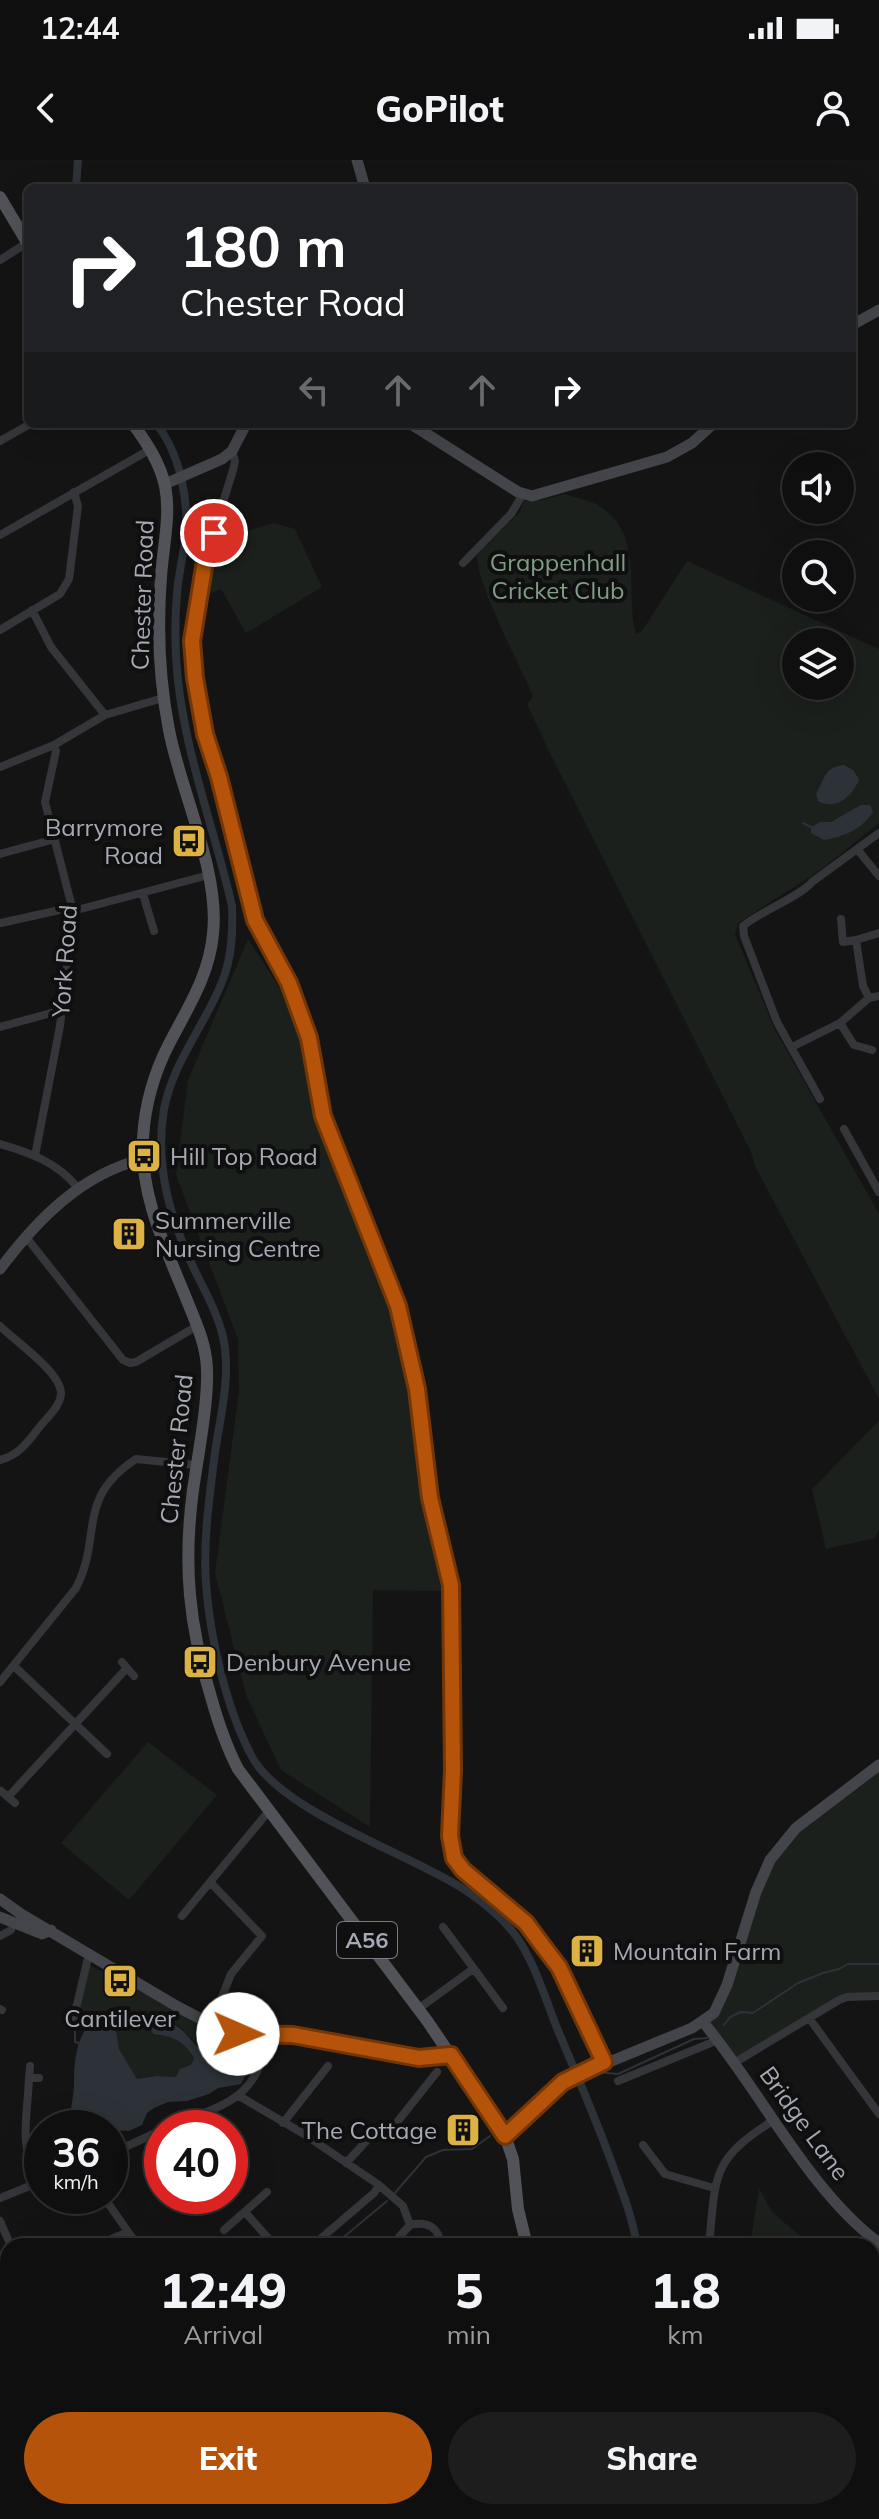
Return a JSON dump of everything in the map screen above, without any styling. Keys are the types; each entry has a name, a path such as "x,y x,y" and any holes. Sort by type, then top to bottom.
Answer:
{"main road":[{"path":"0,197 24,236"},
{"name":"Chester Road","path":"136,428 169,482 158,635 163,698 176,763 209,875 214,932 200,986 156,1073 145,1118 143,1159 149,1199 160,1235 197,1326 207,1370 187,1560 189,1607 195,1642 228,1750 268,1812 418,2009 505,2136"},
{"name":"A56","path":"505,2136 511,2151 525,2238"}],"street":[{"path":"357,160 364,184"},
{"path":"0,260 24,245"},
{"path":"856,323 879,310"},
{"path":"0,441 24,427"},
{"path":"169,482 217,462 232,451 244,428"},
{"path":"417,428 523,494 546,494 654,462 685,448 708,428"},
{"path":"0,535 151,449"},
{"path":"232,451 235,461 233,470 205,561 198,599 192,641 195,678 205,734 255,920 289,983 309,1038 323,1116 398,1306 408,1346 417,1389 430,1498 451,1585 453,1770 450,1836 454,1858 463,1870 526,1923 559,1967 604,2062"},
{"path":"0,630 60,594 69,579 78,506 74,492"},
{"path":"463,563 511,514 523,494"},
{"path":"32,610 51,647 105,715"},
{"path":"0,767 54,745 105,715 163,698"},
{"name":"York Road","path":"35,1156 62,1010 73,909 45,802 56,751 54,745"},
{"path":"820,1099 777,1022 743,926 794,894 805,891 812,882 879,833"},
{"path":"0,854 55,839"},
{"path":"857,849 879,876"},
{"path":"1,923 143,894 209,875"},
{"path":"143,894 154,931"},
{"path":"841,919 843,942 879,933"},
{"path":"856,940 863,986 869,998"},
{"path":"792,1047 840,1023 869,998 879,996"},
{"path":"0,1027 62,1010"},
{"path":"840,1023 854,1045 872,1050"},
{"path":"844,1129 879,1192"},
{"path":"0,1144 35,1156 62,1171 77,1187"},
{"path":"0,1269 26,1237 77,1187 143,1159"},
{"path":"26,1237 123,1360 136,1362 197,1326"},
{"path":"0,1326 45,1366 59,1383 61,1394 58,1405 18,1453 0,1460"},
{"path":"0,1682 80,1580 95,1508 110,1478 136,1459 196,1465"},
{"path":"14,1666 107,1754"},
{"path":"8,1797 128,1669"},
{"path":"505,2136 563,2082 703,2022 714,2013 721,2002 756,1892 770,1860 796,1828 879,1765"},
{"path":"182,1916 268,1812"},
{"path":"210,1882 262,1936 231,1974 211,2025"},
{"path":"0,1899 211,2025 238,2034 303,2037 419,2058 451,2055"},
{"path":"0,1917 38,1933 45,1934 51,1930"},
{"path":"443,1927 503,2008"},
{"path":"0,1936 11,1930"},
{"path":"73,2021 89,1954"},
{"path":"418,2009 473,1969"},
{"path":"734,2063 847,1997 879,1996"},
{"path":"809,2018 879,2114"},
{"name":"Bridge Lane","path":"703,2022 827,2193 872,2238"},
{"path":"208,2110 239,2096 253,2078 264,2053 267,2035"},
{"path":"618,2081 718,2040"},
{"path":"29,2110 34,2078 30,2066"},
{"path":"283,2123 328,2066"},
{"path":"346,2163 372,2135 394,2126 437,2072"},
{"path":"239,2096 379,2185 403,2206 410,2225"},
{"path":"710,2238 714,2188 726,2157 744,2140 774,2120"},
{"path":"643,2145 665,2174 714,2188"},
{"path":"321,2238 374,2193 379,2185"},
{"path":"0,2198 24,2188"},
{"path":"248,2209 267,2192"},
{"path":"116,2214 132,2238"},
{"path":"224,2230 243,2214"},
{"path":"247,2214 268,2238"},
{"path":"398,2238 410,2225 422,2222 434,2227 440,2238"},
{"path":"114,2238 128,2232"}],"green space":[{"name":"Grappenhall Cricket Club","path":"565,494 601,507 614,519 628,548 636,634 642,631 687,561 782,605 782,612 798,612 833,628 782,628 782,700 854,700 854,638 879,649 879,823 822,869 738,923 735,934 774,1028 879,1214 879,1399 755,1166 751,1152 527,704 533,696 483,584 477,555 520,512 524,501"},
{"path":"274,523 295,529 322,587 246,633 221,589 199,598 215,540"},
{"path":"248,939 287,999 394,1323 446,1591 373,1590 370,1827 281,1770 246,1695 215,1573 239,1391 238,1339 176,1175 188,1080"},
{"path":"879,1421 879,1529 875,1538 826,1549 812,1489"},
{"path":"148,1742 217,1795 129,1900 61,1843"},
{"path":"879,1760 879,1996 847,1997 734,2063 703,2022 731,1970 757,1893 781,1845"},
{"path":"90,1966 248,2041 236,2054 204,2052 178,2025 154,2034 182,2043 194,2058 191,2066 176,2077 137,2079 119,2049 113,2019 100,2013 75,2029"},
{"path":"759,2188 772,2212 803,2238 751,2238"}],"shaded area":[{"path":"844,765 853,770 859,779 853,791 837,803 818,801 816,794 826,775 832,768"},
{"path":"861,805 870,805 873,812 852,831 824,840 811,833 811,827 820,822 831,822"},
{"path":"102,2015 114,2019 119,2049 137,2079 176,2077 180,2069 191,2065 194,2058 177,2040 153,2034 149,2024 176,2026 204,2052 240,2054 247,2059 249,2068 241,2084 218,2088 187,2101 168,2102 144,2110 142,2125 128,2131 128,2110 71,2110 79,2044 94,2020"}],"waterway":[{"path":"76,184 78,160"},
{"path":"159,428 177,464 186,511 176,617 179,688 190,751 232,906 228,964 215,998 174,1075 161,1131 163,1173 172,1214 218,1321 225,1352 225,1383 205,1553 208,1605 221,1672 242,1736 266,1775 317,1813 465,1890 492,1911 516,1936 534,1969 602,2136 635,2238"},
{"path":"803,823 811,827"},
{"path":"724,2025 730,2017 741,2012 753,2013 798,1983 823,1973 848,1964 879,1964"},
{"path":"75,2025 75,2042 79,2043"},
{"path":"596,2072 618,2074 694,2039 707,2038"},
{"path":"517,2116 554,2082"},
{"path":"394,2194 426,2157 443,2150 472,2149 490,2136"},
{"path":"343,2238 387,2201"}],"place":[{"name":"Barrymore Road","path":"189,841"},
{"name":"Hill Top Road","path":"144,1156"},
{"name":"Summerville Nursing Centre","path":"129,1234"},
{"name":"Denbury Avenue","path":"200,1662"},
{"name":"Mountain Farm","path":"587,1951"},
{"name":"Cantilever","path":"120,1981"},
{"name":"The Cottage","path":"463,2130"}],"route":[{"path":"214,533 205,561 192,641 205,734 255,920 289,983 309,1038 323,1116 398,1306 417,1389 430,1498 451,1585 453,1770 450,1836 454,1858 463,1870 526,1923 559,1967 604,2062 563,2082 505,2136 451,2055 419,2058 293,2035 238,2034"}]}
